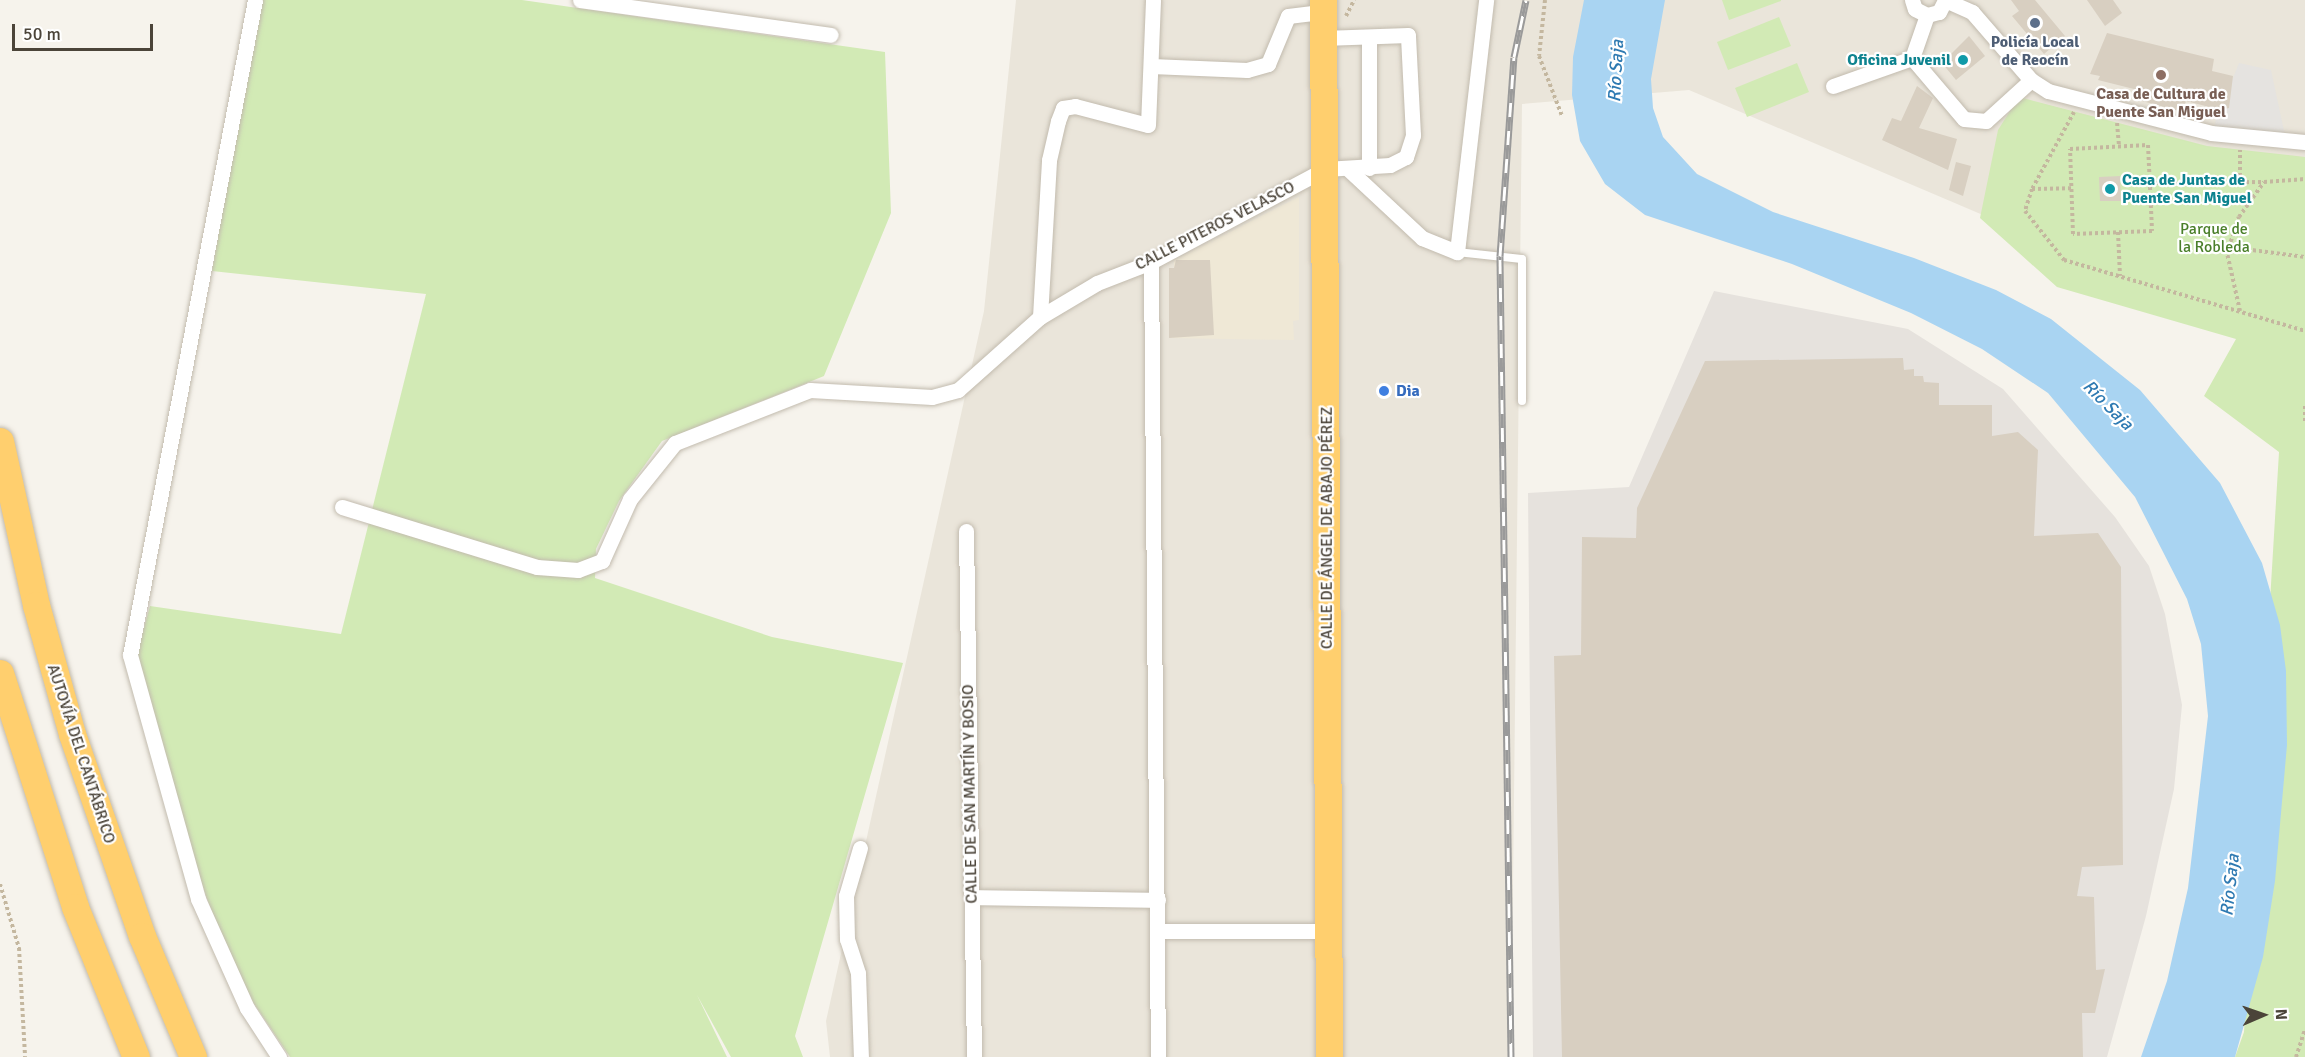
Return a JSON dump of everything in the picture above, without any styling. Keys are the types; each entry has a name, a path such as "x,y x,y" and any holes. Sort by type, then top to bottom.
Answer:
{"highway":[{"name":"CALLE DE ÁNGEL DE ABAJO PÉREZ","path":"1323,17 1336,169 1328,931 1329,1057"},
{"name":"AUTOVÍA DEL CANTÁBRICO","path":"0,441 34,595 72,734 142,936 193,1057"},
{"path":"0,673 75,907 136,1057"}],"street":[{"path":"255,0 130,655 198,899 247,1008 279,1057"},
{"path":"580,0 831,35"},
{"path":"1041,317 1048,160 1063,108 1075,106 1148,125 1154,0"},
{"path":"1336,169 1422,238 1457,252 1486,0"},
{"path":"1912,0 1927,15"},
{"path":"1927,15 1939,12 1945,0 1972,12 2031,81 2080,101 2117,111 2241,136 2305,142"},
{"path":"1912,58 1927,15"},
{"path":"1151,66 1246,70 1268,64 1288,16 1323,17 1369,37 1408,35 1413,135 1406,157 1390,165 1336,169"},
{"path":"1369,37 1369,168"},
{"path":"1912,58 1944,100 1964,119 1976,122 1986,121 2031,81"},
{"path":"1833,86 1912,58"},
{"name":"CALLE PITEROS VELASCO","path":"342,507 537,567 579,570 602,561 630,499 675,443 810,390 932,397 958,390 1041,317 1097,283 1151,262 1336,169"},
{"path":"1151,262 1158,1057"},
{"name":"CALLE DE SAN MARTÍN Y BOSIO","path":"966,531 974,1057"},
{"path":"860,848 846,896 847,939 858,973 861,1057"},
{"path":"972,897 1158,900"},
{"path":"1158,931 1328,931"}],"lane":[{"path":"1457,252 1522,259 1522,401"}],"path":[{"path":"1545,0 1539,56 1562,116"},
{"path":"2080,101 2032,189 2025,211 2064,260 2305,331"},
{"path":"2117,111 2119,147"},
{"path":"2240,182 2241,136"},
{"path":"2148,145 2150,183 2152,231 2073,234 2070,149 2148,145"},
{"path":"2150,183 2264,182 2305,179"},
{"path":"2240,312 2229,247 2239,217 2264,182"},
{"path":"2032,189 2071,188"},
{"path":"2118,232 2120,276"},
{"path":"2229,247 2305,257"},
{"path":"2305,406 2305,421"},
{"path":"0,884 19,948 24,1057"},
{"path":"2296,1057 2305,1030"}],"shaded area":[{"path":"1016,0 2305,0 2305,352 1689,90 1522,104 1511,1057 830,1057 826,1021 984,311"},
{"path":"2239,63 2271,70 2286,140 2211,133"},
{"path":"1299,197 1299,320 1293,321 1294,340 1169,338 1169,268 1174,268 1174,260"},
{"path":"1714,291 1908,329 2003,389 2115,517 2149,566 2165,614 2182,705 2174,789 2146,916 2107,1057 1533,1057 1528,493 1629,487"}],"green space":[{"path":"258,0 522,0 885,52 891,213 824,376 662,441 619,501 596,549 595,578 772,637 903,663 795,1036 803,1057 731,1057 697,995 727,1057 290,1057 253,1002 220,935 184,834 136,656 150,606 341,634 426,294 212,271"},
{"path":"1722,0 1781,0 1781,1 1729,20"},
{"path":"1779,17 1791,46 1728,70 1717,42"},
{"path":"1797,63 1809,92 1747,117 1735,88"},
{"name":"Parque de la Robleda","path":"2019,97 2207,146 2305,157 2305,1057 2235,1057 2244,1032 2279,452 2204,396 2236,339 2057,287 1980,218 1998,130"}],"water":[{"name":"Río Saja","path":"1584,0 1665,0 1651,79 1653,108 1663,137 1697,174 1773,212 1914,258 1996,290 2051,319 2140,390 2220,483 2262,563 2280,625 2286,671 2287,745 2275,881 2263,957 2235,1057 2141,1057 2167,981 2188,888 2208,716 2201,644 2187,599 2135,497 2048,393 1982,349 1911,313 1792,264 1645,215 1605,184 1580,141 1572,95 1573,57"}],"building":[{"name":"Policía Local de Reocín","path":"2011,0 2035,0 2065,36 2044,54 2012,16 2019,11"},
{"path":"2087,0 2113,0 2122,13 2105,26"},
{"name":"Casa de Cultura de Puente San Miguel","path":"2107,33 2214,59 2212,71 2233,76 2229,108 2221,110 2186,101 2183,112 2131,98 2134,89 2098,80 2100,76 2090,74"},
{"name":"Oficina Juvenil","path":"1969,36 1985,56 1956,80 1942,63"},
{"path":"1917,86 1933,98 1919,128 1957,139 1948,170 1882,140 1892,118 1901,121"},
{"path":"1956,162 1971,166 1963,196 1949,190"},
{"name":"Casa de Juntas de Puente San Miguel","path":"2120,176 2121,201 2100,201 2099,177"},
{"path":"1176,260 1210,260 1214,335 1169,338 1169,268 1174,268"},
{"path":"1903,358 1904,370 1914,369 1914,376 1923,376 1924,382 1939,383 1939,405 1992,405 1992,436 2018,432 2038,450 2034,536 2098,533 2121,567 2123,865 2082,867 2077,896 2094,897 2096,970 2105,969 2095,1013 2082,1013 2083,1057 1562,1057 1554,656 1581,655 1582,537 1636,538 1637,508 1705,361"}],"railway":[{"path":"1511,1057 1500,256 1514,57 1526,0"}],"place":[{"name":"Policía Local de Reocín","path":"2035,23"},
{"name":"Oficina Juvenil","path":"1963,60"},
{"name":"Casa de Cultura de Puente San Miguel","path":"2161,75"},
{"name":"Casa de Juntas de Puente San Miguel","path":"2110,189"},
{"name":"Dia","path":"1384,391"}]}
